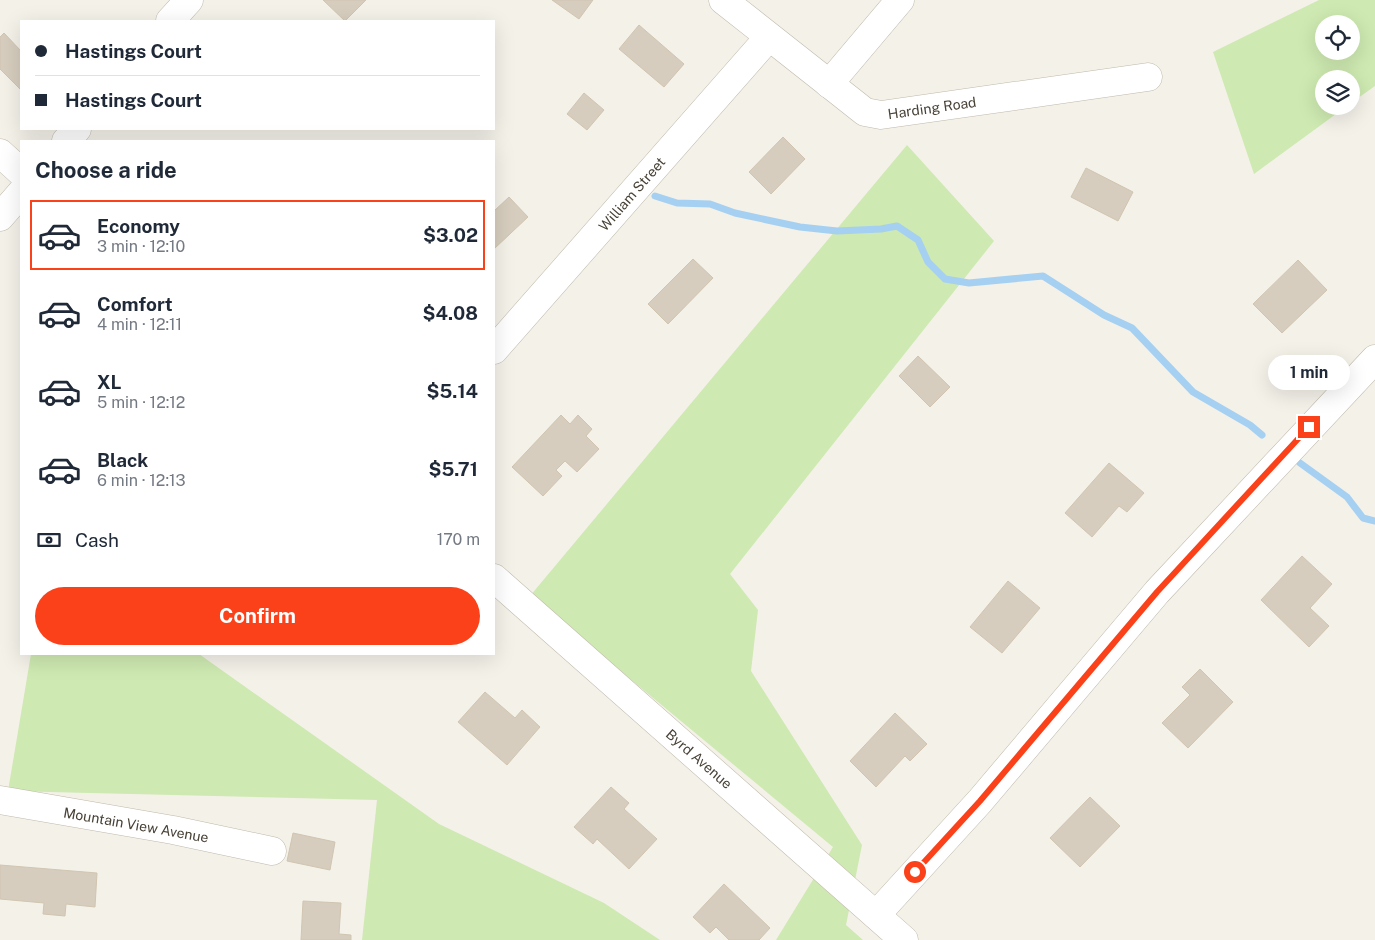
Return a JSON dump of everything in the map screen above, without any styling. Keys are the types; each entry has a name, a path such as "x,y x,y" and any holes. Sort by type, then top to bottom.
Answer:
{"street":[{"path":"171,20 189,0"},
{"name":"Harding Road","path":"723,0 865,112 881,115 1148,77"},
{"path":"829,84 900,0"},
{"name":"William Street","path":"495,349 769,37"},
{"path":"67,140 76,130"},
{"path":"0,153 20,171"},
{"path":"0,217 20,194"},
{"path":"876,915 980,801 1157,592 1375,359"},
{"name":"Byrd Avenue","path":"495,579 904,940"},
{"name":"Mountain View Avenue","path":"0,800 173,830 272,851"}],"green space":[{"path":"1319,0 1375,0 1375,86 1360,97 1360,70 1315,70 1315,115 1335,115 1254,174 1213,52"},
{"path":"907,145 994,241 730,574 758,610 751,671 862,845 846,925 863,940 776,940 833,847 530,596"},
{"path":"31,655 200,655 439,824 604,903 660,940 362,940 377,800 8,791"}],"building":[{"path":"323,0 366,0 346,20"},
{"path":"552,0 593,0 579,19"},
{"path":"639,25 684,64 664,87 619,49"},
{"path":"4,33 20,50 20,89 0,69 0,37"},
{"path":"584,93 604,110 587,130 567,114"},
{"path":"783,137 805,159 771,194 749,172"},
{"path":"1086,168 1133,192 1118,221 1071,197"},
{"path":"509,197 528,217 495,248 495,210"},
{"path":"693,259 713,278 668,324 648,304"},
{"path":"1298,260 1327,290 1282,333 1253,304"},
{"path":"918,356 950,387 930,407 899,376"},
{"path":"561,415 570,424 578,415 592,429 586,436 599,449 577,472 565,461 556,470 562,476 543,496 512,467"},
{"path":"1109,463 1144,493 1127,512 1119,506 1092,537 1065,513"},
{"path":"1302,556 1332,584 1310,608 1329,626 1309,647 1261,600"},
{"path":"1008,581 1040,608 1002,653 970,627"},
{"path":"1200,669 1233,702 1188,748 1162,723 1190,695 1182,687"},
{"path":"485,692 515,718 522,710 540,727 507,765 458,722"},
{"path":"895,713 927,744 910,761 905,756 876,787 850,761"},
{"path":"611,787 629,803 624,809 657,839 629,869 597,839 593,844 574,827"},
{"path":"1090,797 1120,826 1080,867 1050,838"},
{"path":"293,833 335,842 330,870 287,861"},
{"path":"0,865 97,873 95,907 66,904 65,916 43,914 44,903 0,899"},
{"path":"724,884 770,928 759,940 729,940 716,927 710,933 693,917"},
{"path":"303,901 341,903 339,934 351,935 351,940 301,940"}],"waterway":[{"path":"655,196 677,203 710,204 735,213 800,227 837,231 881,229 897,226 918,240 928,262 945,279 969,283 1043,276 1104,315 1132,328 1193,392 1250,425 1262,435"},
{"path":"1300,463 1347,497 1363,518 1375,521"}],"route":[{"path":"915,872 980,801 1157,592 1309,427"}]}
